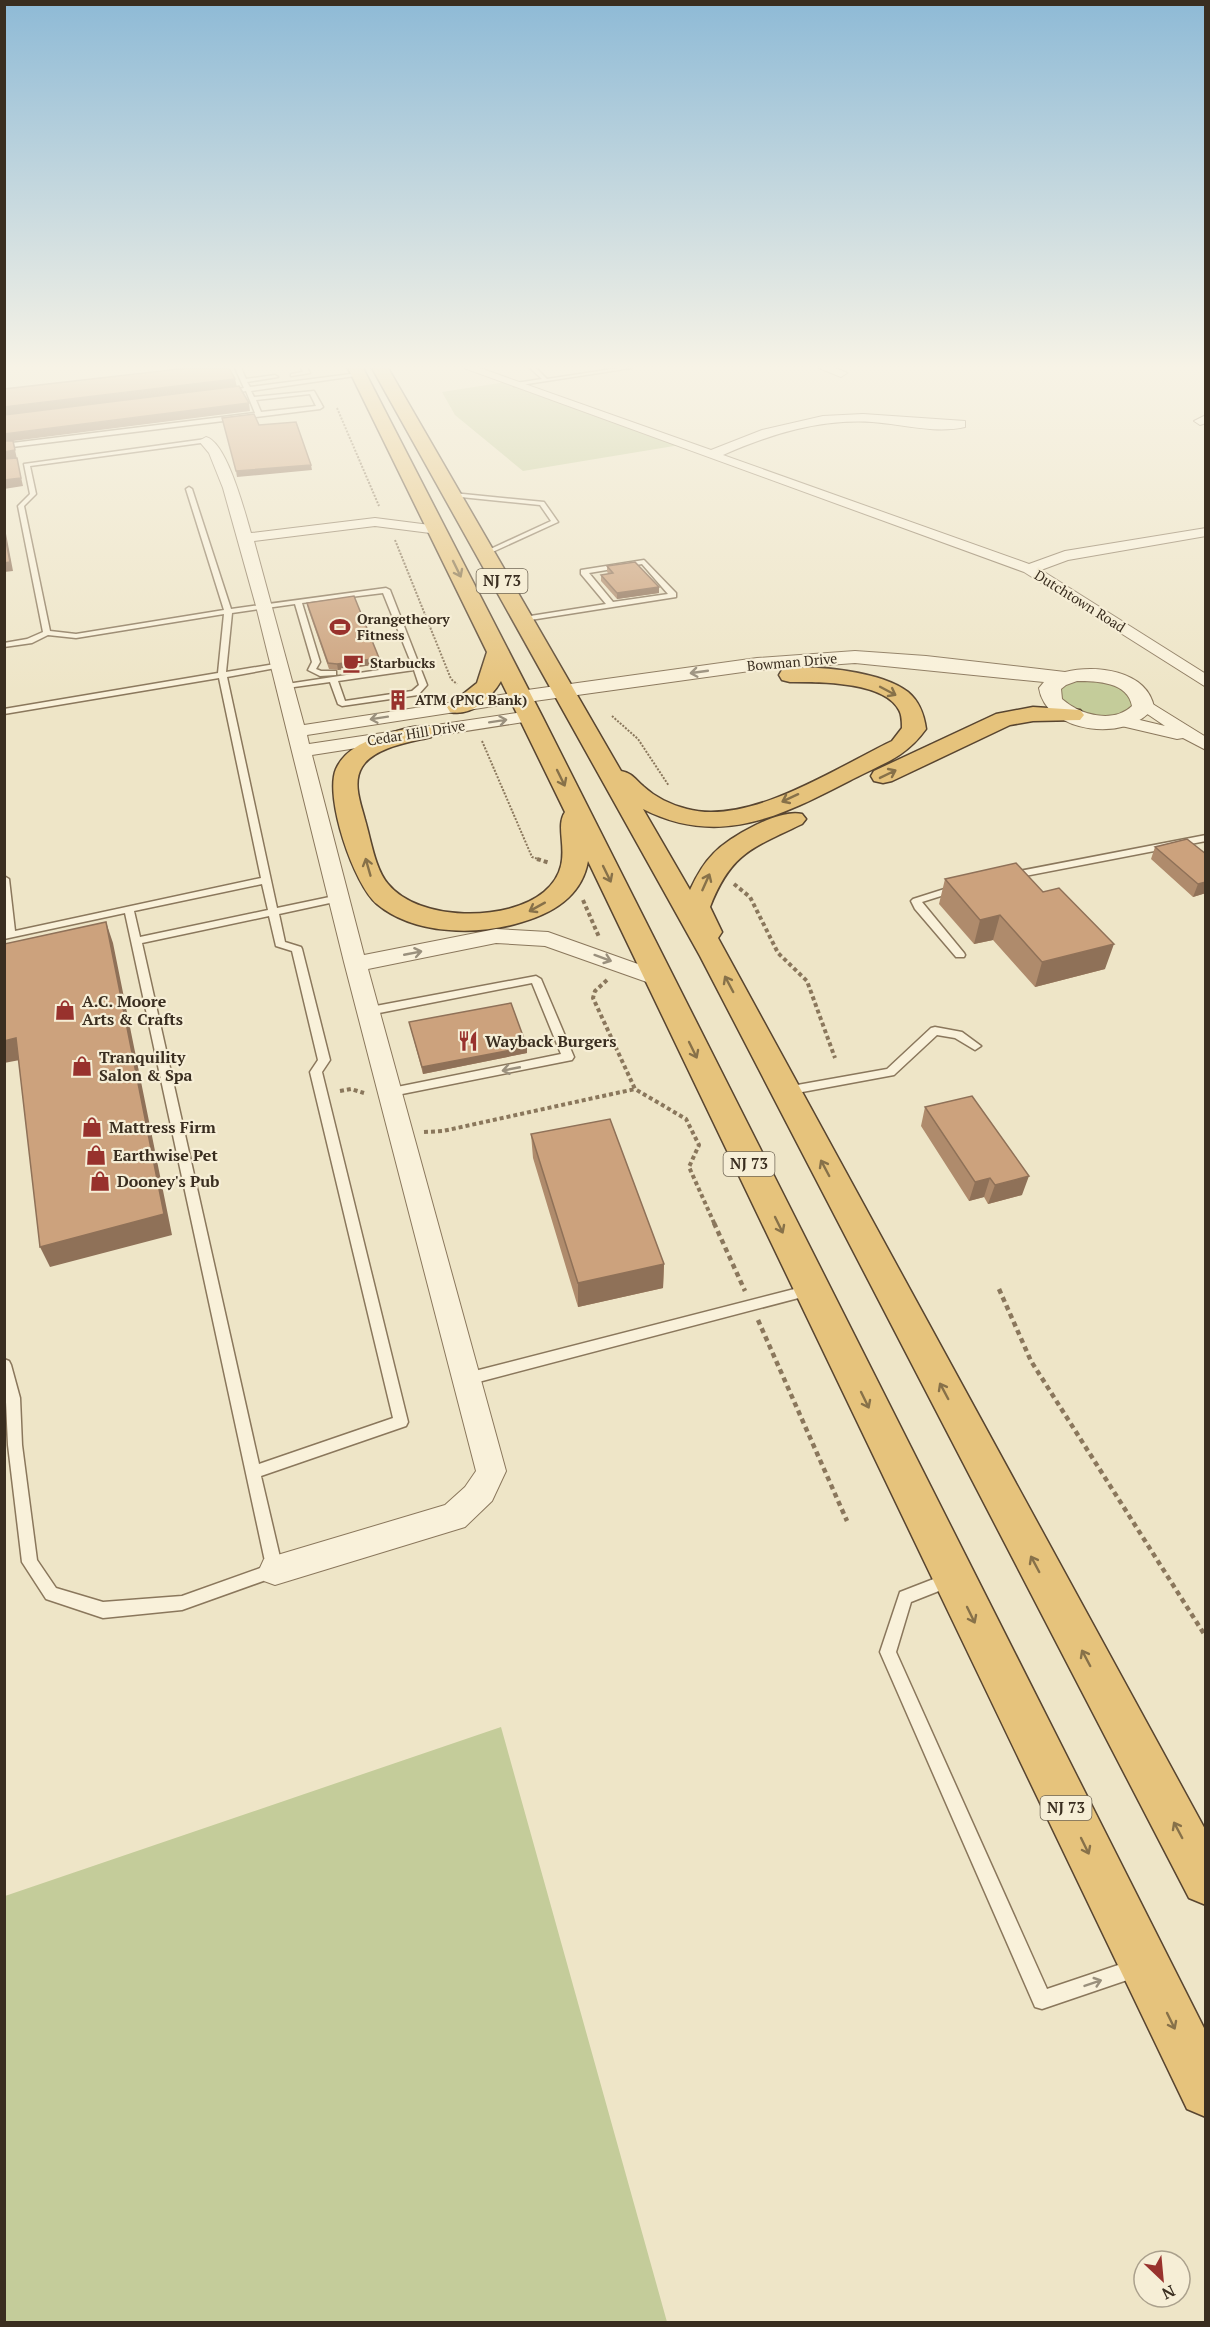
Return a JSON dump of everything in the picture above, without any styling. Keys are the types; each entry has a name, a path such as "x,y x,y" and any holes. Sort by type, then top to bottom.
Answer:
{"highway":[{"name":"NJ 73","path":"411,477 1206,2090"},
{"name":"NJ 73","path":"443,477 714,956 1206,1881"},
{"path":"461,697 478,695 492,681 497,653"},
{"path":"596,747 627,786 659,808 680,816 709,820 732,819 755,815 882,755 900,746 914,729 912,711 905,702 881,687 848,678 790,675"},
{"path":"714,956 714,945 696,907 705,883 717,862 741,844 1004,719 1034,714 1072,715"},
{"path":"423,732 381,745 357,759 349,767 344,786 371,880 391,903 442,921 474,922 531,911 552,898 566,885 574,868 577,850 573,803"}],"street":[{"path":"225,477 246,538 293,709 369,1011 381,1094 404,1136 491,1471 484,1489 471,1504 454,1517 275,1570"},
{"name":"Dutchtown Road","path":"771,477 1029,569 1206,682"},
{"path":"375,522 424,502"},
{"path":"246,538 375,522 438,530"},
{"path":"1029,569 1065,556 1206,532"},
{"name":"Bowman Drive","path":"569,700 756,664 855,657 926,662 1064,678 1084,675 1114,679 1137,692 1143,703"},
{"name":"Bowman Drive","path":"525,706 861,668 961,672 1009,680 1050,697 1060,708 1072,715"},
{"path":"1050,697 1053,684 1064,678"},
{"name":"Cedar Hill Drive","path":"300,741 340,724 461,697 525,706"},
{"path":"1119,720 1137,714 1143,703 1197,741"},
{"name":"Cedar Hill Drive","path":"300,741 423,732 525,706"},
{"path":"293,709 340,724"},
{"path":"1072,715 1095,720 1119,720 1197,741"},
{"path":"356,964 496,936 548,939 658,979"}],"lane":[{"path":"29,477 33,494 21,506 47,633"},
{"path":"189,489 228,611 222,674 280,944 297,949 324,1060 316,1072 401,1422 253,1472"},
{"path":"453,495 542,503 555,522 486,553"},
{"path":"524,619 612,606 673,595 644,562 584,572 612,606"},
{"path":"4,645 29,640 47,633 76,636 228,611 386,590 423,685 415,693 342,704 333,679"},
{"path":"298,602 316,663 312,670 316,682"},
{"path":"4,712 280,665"},
{"path":"312,670 327,674 416,665"},
{"path":"286,686 416,665"},
{"path":"993,880 1206,838"},
{"path":"4,879 7,935 266,880"},
{"path":"960,955 919,907 916,900 970,885"},
{"path":"136,941 339,898"},
{"path":"4,1365 13,1398 15,1446 30,1562 51,1594 103,1610 182,1603 275,1570 129,909"},
{"path":"369,1011 536,979 568,1057 381,1094"},
{"path":"785,1092 890,1072 935,1031 958,1035 975,1046"},
{"path":"467,1379 811,1290"},
{"path":"953,1579 905,1597 888,1652 1042,2000 1144,1965"}],"path":[{"path":"367,477 379,506 387,509"},
{"path":"398,533 394,538 451,679 461,697"},
{"path":"612,716 633,732 673,789"},
{"path":"479,735 532,857 556,863"},
{"path":"727,881 744,889 778,952 807,981 835,1058"},
{"path":"580,894 600,940"},
{"path":"615,974 595,991 592,998 635,1089 687,1119 699,1145 689,1167 847,1521"},
{"path":"322,1095 351,1089 381,1094"},
{"path":"404,1136 443,1131 635,1089"},
{"path":"999,1289 1031,1361 1206,1637"}],"green space":[{"path":"1070,676 1133,688 1132,717 1080,717 1050,688"},
{"path":"501,1727 667,2322 5,2322 5,1896"}],"building":[{"path":"4,477 21,478 4,480"},
{"path":"4,531 10,562 4,563"},
{"path":"635,562 659,587 617,593 601,575 613,573 607,566"},
{"path":"354,596 379,658 337,664 328,663 307,603"},
{"path":"1187,839 1206,854 1206,882 1198,884 1155,847"},
{"path":"1016,863 1043,892 1059,888 1114,944 1042,962 1000,915 980,920 945,879"},
{"path":"106,922 164,1214 40,1247 16,1038 4,1041 4,944"},
{"path":"511,1003 527,1047 422,1067 409,1022"},
{"path":"972,1096 1029,1176 995,1185 990,1178 975,1182 925,1107"},
{"path":"610,1119 664,1264 578,1283 531,1134"}],"place":[{"name":"Orangetheory Fitness","path":"340,627"},
{"name":"Starbucks","path":"353,663"},
{"name":"ATM (PNC Bank)","path":"398,700"},
{"name":"A.C. Moore Arts & Crafts","path":"65,1010"},
{"name":"Wayback Burgers","path":"468,1041"},
{"name":"Tranquility Salon & Spa","path":"82,1066"},
{"name":"Mattress Firm","path":"92,1127"},
{"name":"Earthwise Pet","path":"96,1155"},
{"name":"Dooney's Pub","path":"100,1181"}]}
